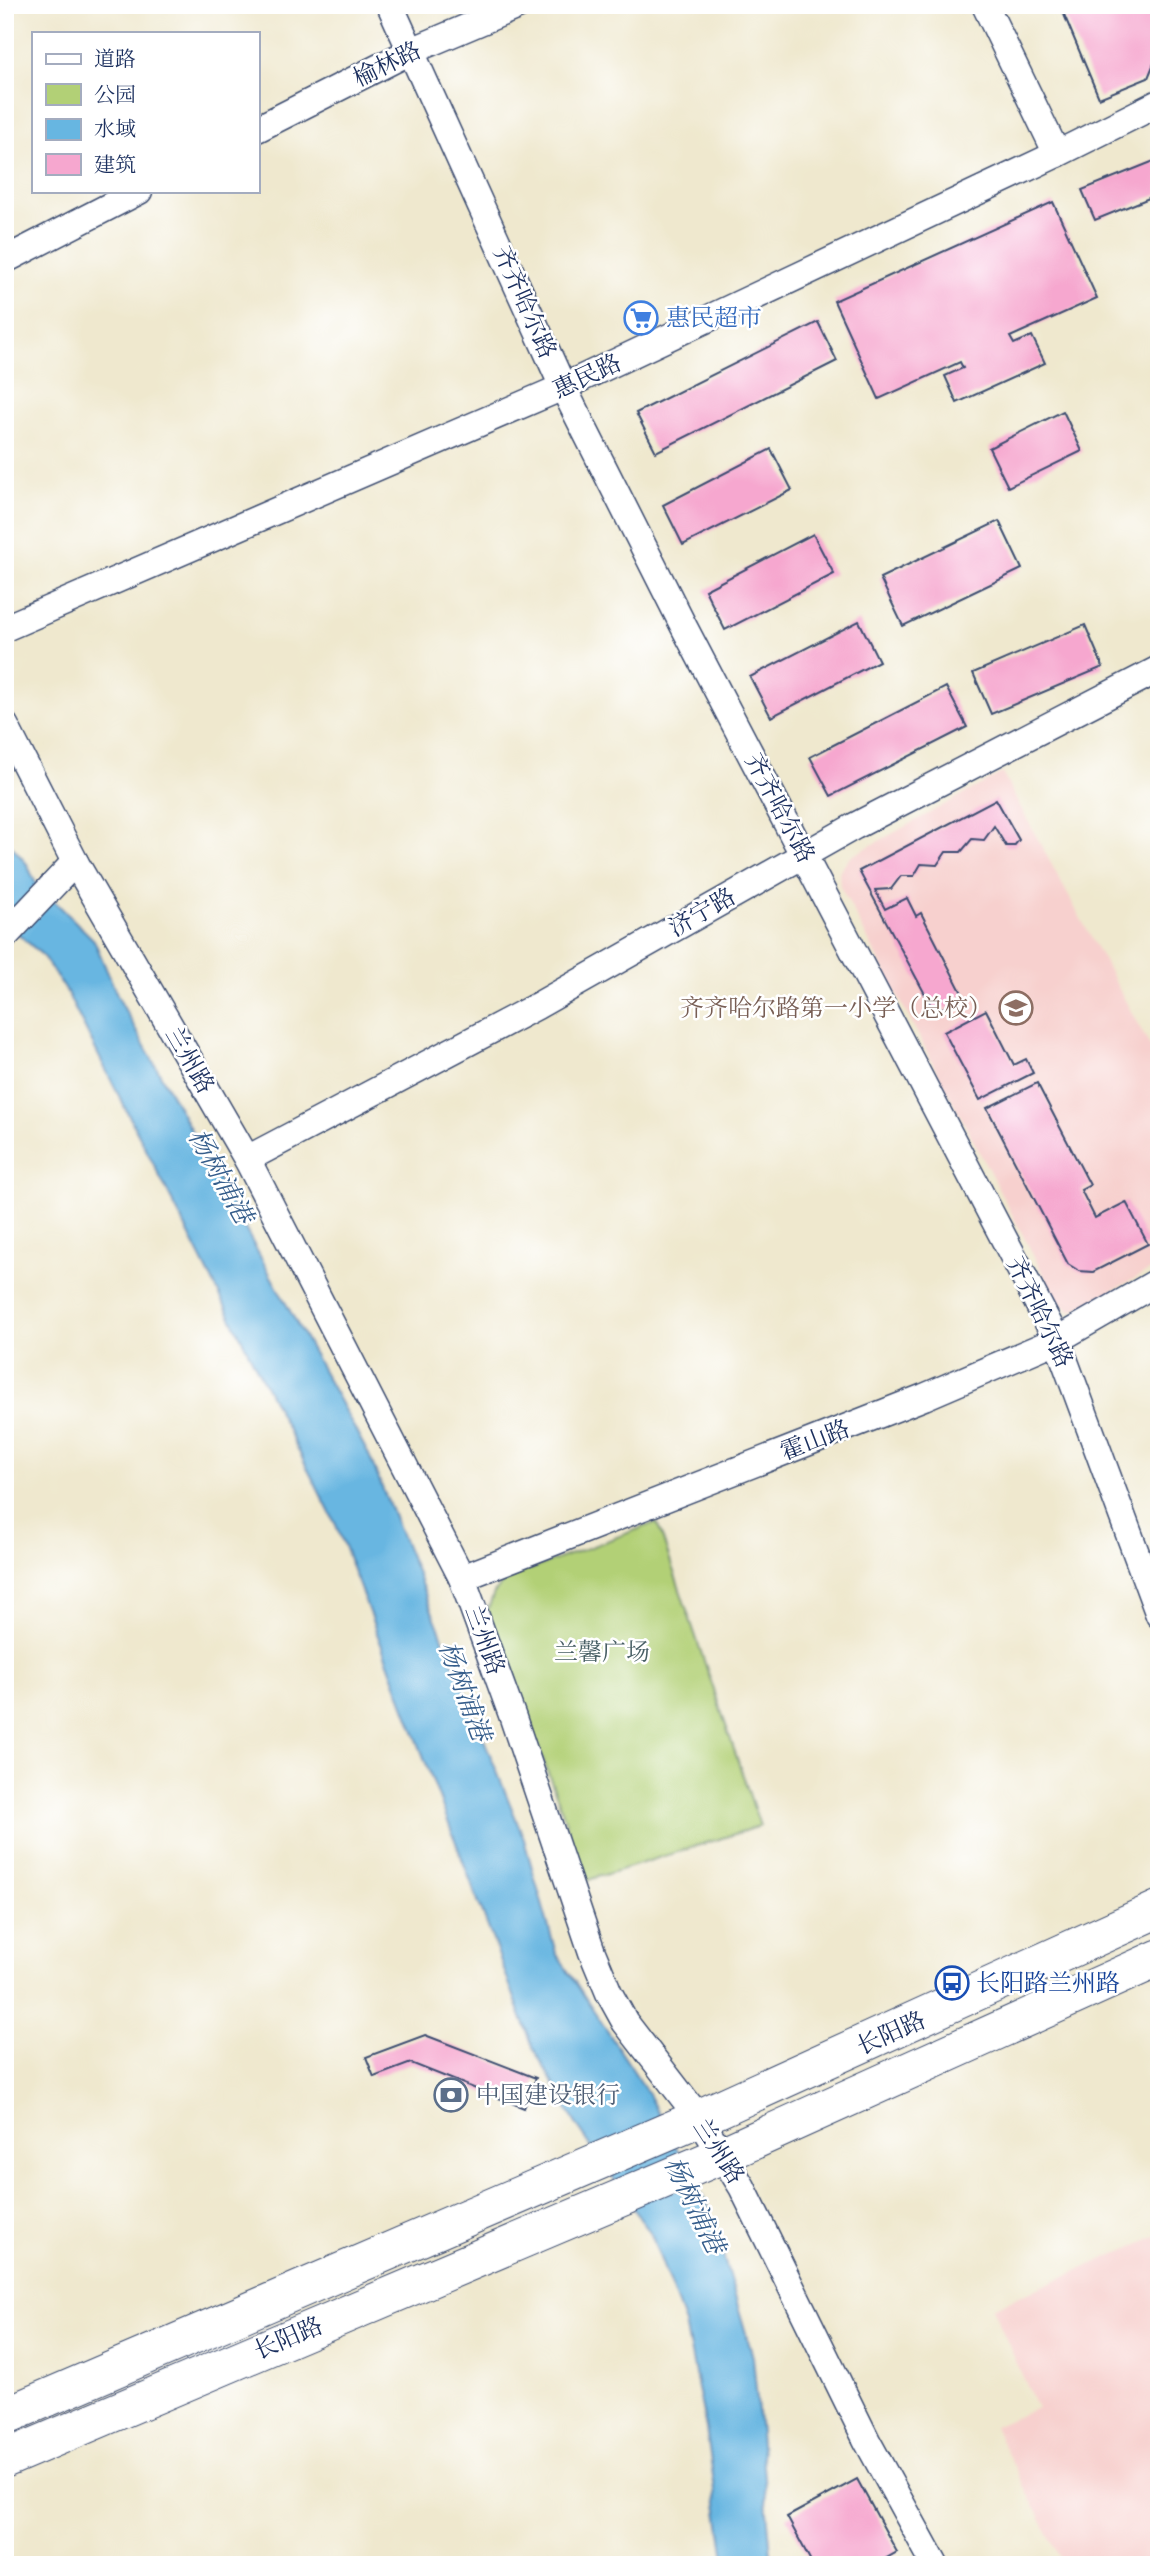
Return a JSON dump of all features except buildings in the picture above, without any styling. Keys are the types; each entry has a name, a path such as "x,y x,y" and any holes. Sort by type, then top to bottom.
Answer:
{"main road":[{"name":"长阳路","path":"5,2416 553,2182 1159,1909"},
{"name":"长阳路","path":"5,2459 722,2155 1159,1958"}],"street":[{"name":"齐齐哈尔路","path":"390,5 564,387 684,627 1057,1340 1159,1615"},
{"name":"榆林路","path":"259,128 411,51 520,5"},
{"path":"985,5 1057,154"},
{"name":"惠民路","path":"5,628 564,387 1159,103"},
{"path":"5,260 137,192"},
{"name":"济宁路","path":"247,1159 537,1006 804,853 1159,669"},
{"name":"兰州路","path":"5,724 75,862 247,1159 462,1578 512,1715 592,1952 609,1993 642,2046 698,2118 742,2187 867,2441 935,2565"},
{"path":"7,935 75,862"},
{"name":"霍山路","path":"462,1578 924,1397 1057,1340 1159,1281"}],"shaded area":[{"name":"齐齐哈尔路第一小学（总校）","path":"1002,773 1159,1063 1159,1266 1072,1311 1058,1302 840,886 839,872 850,857"},
{"path":"1159,2235 1159,2565 1064,2565 994,2427 1037,2408 992,2308"}],"green space":[{"name":"兰馨广场","path":"657,1522 760,1826 585,1881 559,1802 487,1612 494,1593 507,1578"}],"water":[{"name":"杨树浦港","path":"5,838 27,864 35,882 94,940 119,999 369,1455 523,1836 556,1953 644,2087 709,2208 753,2357 772,2565 726,2565 706,2428 685,2324 651,2234 576,2124 534,2049 336,1525 65,989 42,955 5,922"}],"place":[{"name":"惠民超市","path":"641,318"},
{"name":"齐齐哈尔路第一小学（总校）","path":"1016,1008"},
{"name":"长阳路兰州路","path":"952,1983"},
{"name":"中国建设银行","path":"451,2095"}]}
